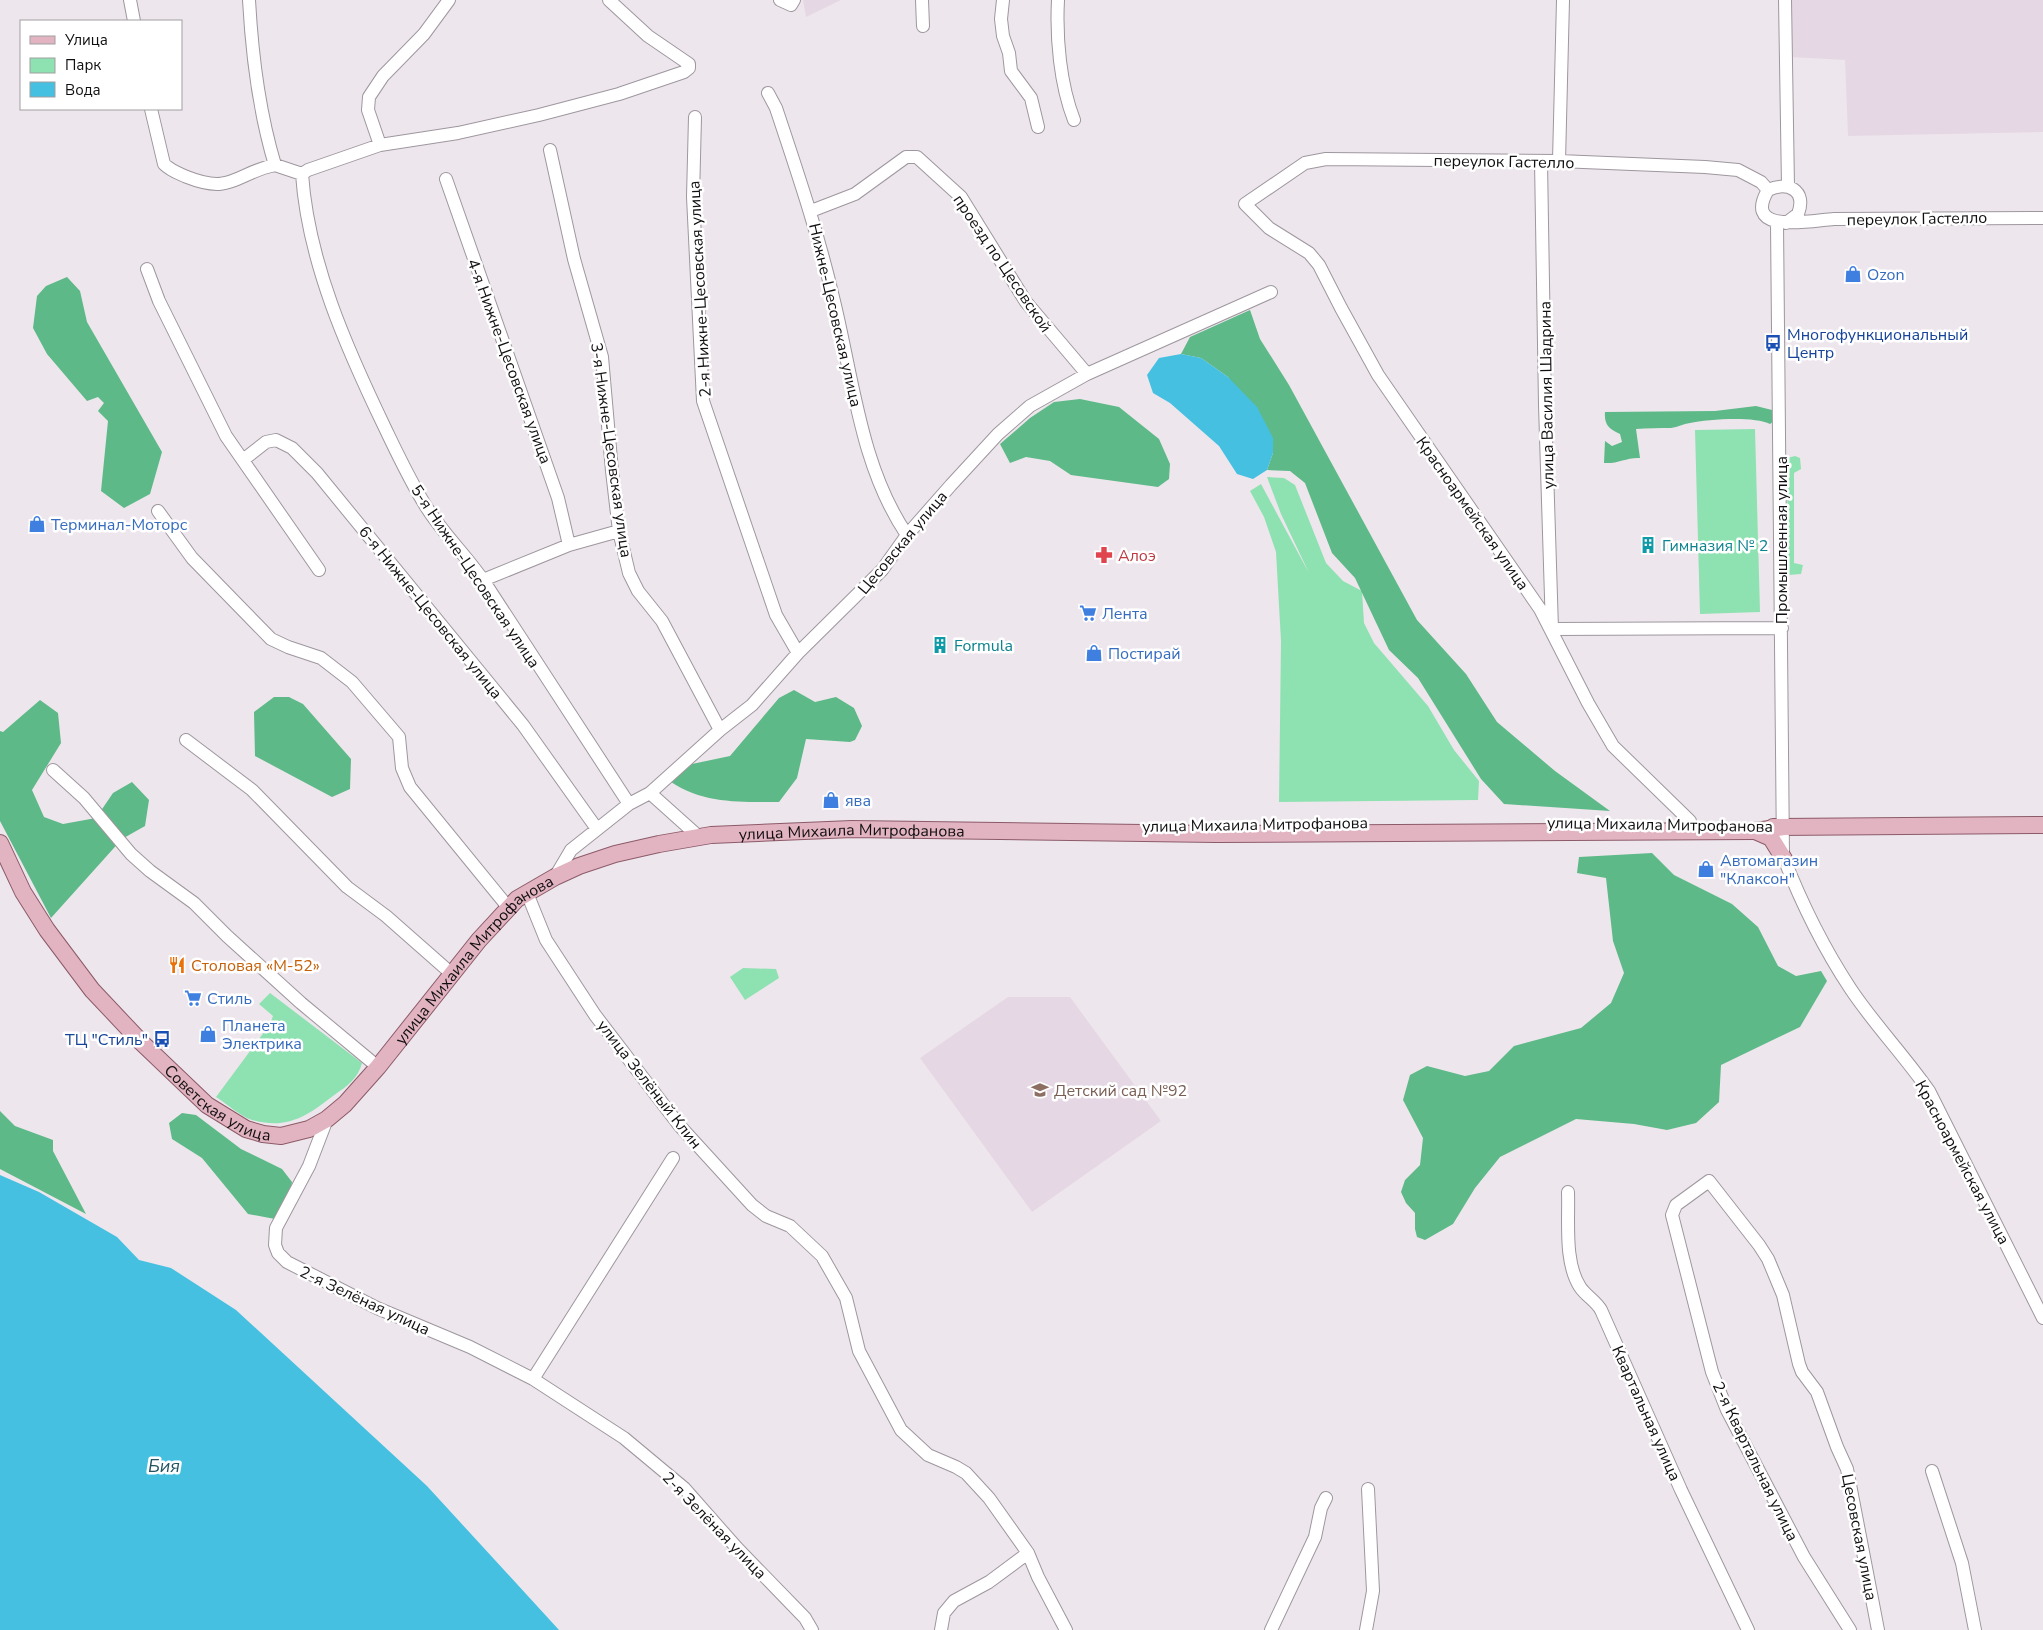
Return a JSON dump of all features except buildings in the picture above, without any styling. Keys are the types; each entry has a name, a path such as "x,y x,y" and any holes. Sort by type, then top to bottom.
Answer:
{"main road":[{"name":"улица Михаила Митрофанова","path":"378,1068 453,975 478,940 508,907 527,893 555,876 615,854 698,836 889,828 1087,833 1515,826 1784,827 2043,824"},
{"name":"улица Михаила Митрофанова","path":"1691,827 1755,831 1784,827"},
{"path":"1755,831 1771,838 1784,859"},
{"name":"Советская улица","path":"0,843 28,900 68,960 92,990 135,1036 207,1105 246,1129 262,1134 294,1134 327,1119 378,1068"}],"street":[{"path":"130,0 134,20"},
{"path":"248,0 258,82 275,165"},
{"path":"380,145 368,110 369,97 383,76 424,34 449,0"},
{"path":"151,110 164,164 170,170 205,184 224,185 275,165 302,174 308,170 380,145 458,133 619,94 684,72 690,66 648,36 609,0"},
{"path":"922,0 923,26"},
{"path":"1003,0 1001,19 1003,36 1009,53 1012,71 1031,98 1038,126"},
{"path":"1058,0 1064,83 1074,120"},
{"path":"1559,161 1563,0"},
{"path":"1785,0 1778,187 1763,205 1765,213 1770,220 1782,223 1798,214 1800,200"},
{"name":"Нижне-Цесовская улица","path":"768,93 776,108 811,211 834,297 868,452 892,514 907,535"},
{"name":"2-я Нижне-Цесовская улица","path":"695,117 693,197 703,401 776,615 798,653"},
{"name":"3-я Нижне-Цесовская улица","path":"550,150 576,265 602,357 620,531 633,583 662,621 720,730"},
{"name":"проезд по Цесовской","path":"811,211 855,194 906,157 917,157 961,197 1026,302 1087,374"},
{"name":"переулок Гастелло","path":"1245,204 1305,163 1326,159 1559,161 1738,170 1778,187"},
{"name":"улица Василия Шадрина","path":"1541,161 1545,405 1552,629"},
{"name":"5-я Нижне-Цесовская улица","path":"302,174 309,222 325,281 345,338 362,379 427,509 483,580 629,804"},
{"name":"4-я Нижне-Цесовская улица","path":"446,179 558,498 569,545"},
{"path":"1778,187 1796,192 1800,200 1820,220"},
{"name":"Красноармейская улица","path":"1245,204 1269,228 1309,253 1319,265 1340,308 1378,375 1552,629 1588,703 1613,746 1691,827"},
{"name":"переулок Гастелло","path":"1782,223 1820,220 2043,218"},
{"name":"Промышленная улица","path":"1782,223 1784,827"},
{"path":"147,269 163,310 226,436 320,570"},
{"name":"Цесовская улица","path":"555,876 568,854 629,804 650,793 720,730 752,705 798,653 882,570 907,535 998,434 1030,406 1087,374 1271,292"},
{"name":"6-я Нижне-Цесовская улица","path":"243,460 266,442 276,440 287,444 317,473 523,725 597,829"},
{"path":"158,511 192,558 271,639 327,661 352,682 394,729 401,745 402,768 410,787 508,907"},
{"path":"483,580 569,545 620,531"},
{"path":"1552,629 1782,628"},
{"path":"186,740 252,790 347,887 386,916 453,975"},
{"path":"53,770 84,798 131,854 150,871 194,903 294,997 378,1068"},
{"path":"650,793 698,836"},
{"name":"Красноармейская улица","path":"1784,827 1784,859 1808,915 1850,989 1908,1060 1928,1091 2043,1318"},
{"name":"улица Зелёный Клин","path":"527,893 546,940 595,1015 679,1125 752,1205 766,1216 790,1226 822,1256 846,1298 859,1351 901,1430 928,1455 956,1467 966,1474 989,1498 1028,1553 1038,1577 1066,1630"},
{"name":"2-я Зелёная улица","path":"327,1119 309,1166 276,1228 274,1236 278,1253 298,1270 377,1308 470,1348 533,1379 624,1438 674,1479 805,1618 812,1630"},
{"path":"533,1379 672,1158"},
{"name":"Цесовская улица","path":"1709,1181 1764,1251 1783,1295 1799,1364 1802,1372 1817,1392 1836,1447 1847,1469 1878,1630"},
{"name":"2-я Квартальная улица","path":"1709,1181 1682,1200 1672,1210 1672,1215 1712,1372 1728,1410 1804,1557 1850,1630"},
{"name":"Квартальная улица","path":"1568,1192 1570,1256 1576,1278 1584,1292 1601,1310 1680,1490 1748,1630"},
{"path":"1932,1470 1962,1564 1975,1630"},
{"path":"1366,1630 1373,1591 1368,1489"},
{"path":"1271,1630 1314,1536 1320,1508 1326,1498"},
{"path":"941,1630 944,1612 954,1601 989,1582 1028,1553"}],"shaded area":[{"path":"803,0 841,0 806,17"},
{"path":"1792,0 2043,0 2043,132 1848,136 1845,60 1791,57"},
{"name":"Детский сад №92","path":"1008,997 1070,997 1161,1121 1032,1212 920,1058"}],"green space":[{"path":"67,277 80,291 87,322 162,452 150,494 124,508 101,491 108,421 98,411 104,403 98,397 87,401 47,354 33,328 37,296 46,286"},
{"path":"1250,310 1260,339 1289,385 1417,620 1466,674 1497,722 1555,771 1610,811 1504,804 1481,779 1418,678 1389,650 1355,578 1332,553 1305,483 1290,471 1267,470 1273,453 1228,377 1201,358 1181,354 1190,337"},
{"path":"1080,399 1119,407 1159,439 1170,464 1169,479 1158,487 1071,475 1050,461 1026,457 1010,463 1000,444 1030,418 1054,402"},
{"path":"1756,406 1772,410 1774,421 1770,424 1754,420 1719,419 1687,423 1671,428 1636,429 1640,458 1604,463 1605,441 1612,446 1622,442 1620,434 1606,423 1605,412 1715,411"},
{"path":"1755,429 1760,612 1700,614 1695,430"},
{"path":"1795,456 1800,458 1801,469 1794,473 1794,563 1803,565 1801,574 1788,575 1787,458"},
{"path":"1267,477 1284,478 1295,485 1326,563 1343,581 1362,591 1364,623 1374,643 1428,706 1454,750 1479,781 1478,800 1279,802 1281,641 1276,552 1264,517 1250,491 1261,484 1309,573 1281,514"},
{"path":"794,690 815,702 836,697 854,708 862,726 855,740 850,742 806,739 797,778 779,802 710,798 696,794 671,782 692,764 730,756 779,698"},
{"path":"274,697 289,697 303,704 351,759 350,789 332,797 255,756 254,712"},
{"path":"40,700 58,713 61,743 32,790 44,817 63,824 96,818 113,793 132,782 149,800 145,826 122,839 51,918 0,821 0,731 3,732"},
{"path":"1652,853 1674,875 1732,904 1758,927 1778,966 1796,976 1821,971 1827,981 1800,1027 1721,1065 1719,1102 1696,1123 1667,1130 1634,1124 1576,1119 1500,1157 1475,1188 1453,1224 1425,1240 1417,1237 1415,1213 1406,1203 1401,1192 1405,1180 1420,1165 1423,1138 1403,1100 1410,1075 1427,1066 1465,1076 1489,1071 1514,1046 1581,1028 1611,1003 1624,973 1613,941 1606,878 1577,873 1579,857"},
{"path":"743,968 776,969 779,978 745,1000 730,977"},
{"path":"270,993 362,1063 358,1074 351,1082 314,1110 286,1122 264,1123 247,1118 216,1097 270,1024 273,1016 259,1004"},
{"path":"0,1111 15,1126 53,1140 53,1151 86,1214 0,1169"},
{"path":"182,1113 196,1115 241,1149 282,1169 292,1182 288,1204 275,1219 248,1214 202,1158 172,1139 169,1123"}],"water":[{"path":"1181,354 1201,358 1228,377 1257,407 1273,438 1273,453 1267,470 1253,479 1237,474 1219,446 1170,403 1153,393 1147,375 1159,358"},
{"name":"Бия","path":"0,1175 39,1192 117,1237 139,1260 171,1268 236,1310 427,1486 559,1630 0,1630"}],"place":[{"name":"Ozon","path":"1853,274"},
{"name":"Многофункциональный Центр","path":"1773,343"},
{"name":"Терминал-Моторс","path":"37,524"},
{"name":"Гимназия № 2","path":"1648,545"},
{"name":"Алоэ","path":"1104,555"},
{"name":"Лента","path":"1088,613"},
{"name":"Formula","path":"940,645"},
{"name":"Постирай","path":"1094,653"},
{"name":"ява","path":"831,800"},
{"name":"Автомагазин \"Клаксон\"","path":"1706,869"},
{"name":"Столовая «М-52»","path":"177,965"},
{"name":"Стиль","path":"193,998"},
{"name":"Планета Электрика","path":"208,1034"},
{"name":"ТЦ \"Стиль\"","path":"162,1039"},
{"name":"Детский сад №92","path":"1040,1090"}]}
